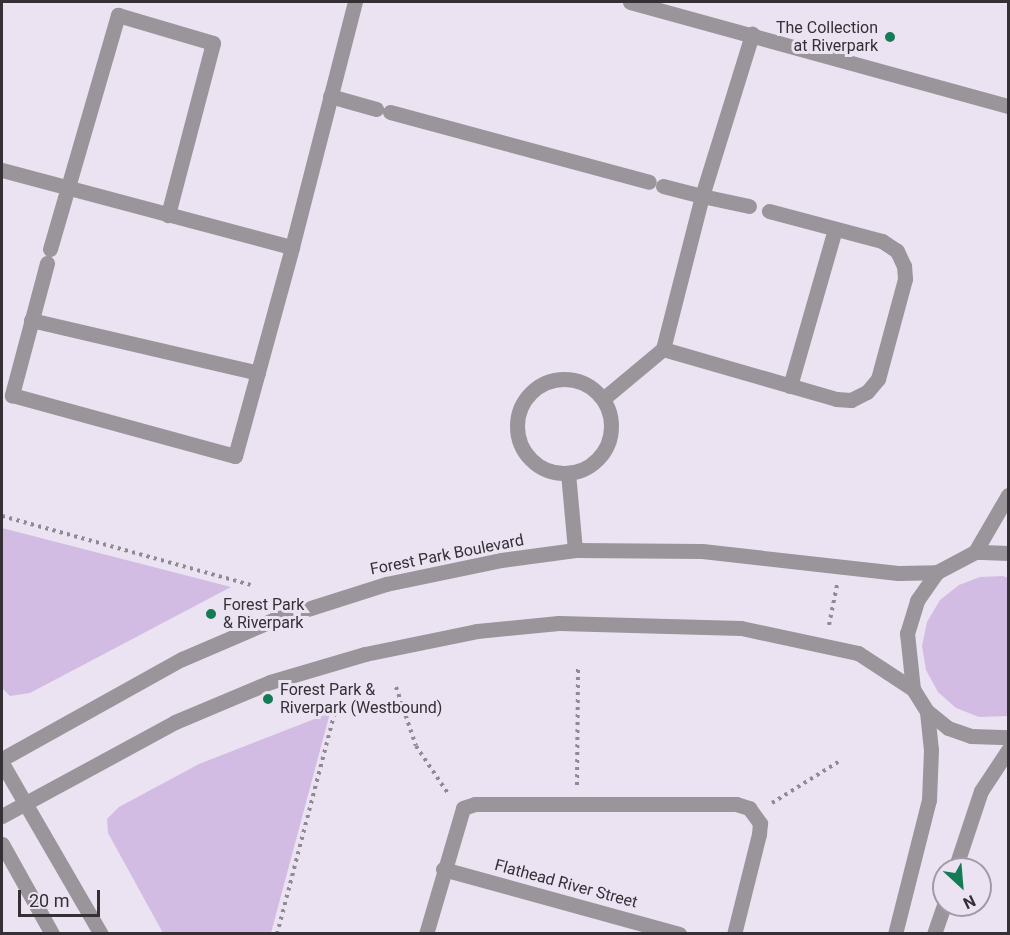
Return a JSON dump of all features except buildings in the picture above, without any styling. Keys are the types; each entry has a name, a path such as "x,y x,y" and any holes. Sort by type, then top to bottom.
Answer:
{"street":[{"path":"168,215 213,43 118,15 66,189 12,395 235,456 355,2"},
{"path":"630,2 1008,106"},
{"path":"603,399 663,349 702,196 752,34"},
{"path":"330,96 656,184 749,206"},
{"path":"2,170 66,189 292,247"},
{"path":"663,349 790,386 851,400 867,392 878,379 905,279 904,266 897,251 882,241 769,211"},
{"path":"790,386 835,229"},
{"path":"32,320 258,373"},
{"path":"549,381 579,381 603,399 611,430 607,446 591,464 568,473 539,466 527,456 519,443 518,413 535,388 549,381"},
{"path":"568,473 575,550"},
{"path":"975,552 1008,495"},
{"name":"Forest Park Boulevard","path":"2,761 182,659 273,620 386,584 501,560 575,550 702,551 898,573 937,572"},
{"path":"1008,553 975,552 937,572 917,601 907,633 914,689 927,711 948,728 971,736 1008,736"},
{"path":"2,816 175,722 270,682 365,654 477,632 559,623 741,628 825,643 858,653 914,689"},
{"path":"895,933 929,800 931,750 927,711"},
{"path":"959,857 981,791 1008,750"},
{"path":"2,761 101,933"},
{"path":"426,933 443,869 463,808 475,804 736,804 756,813 759,834 734,933"},
{"path":"2,844 52,933"},
{"name":"Flathead River Street","path":"443,869 679,933"},
{"path":"934,933 940,917"}],"path":[{"path":"2,516 250,585"},
{"path":"829,626 837,584"},
{"path":"577,804 578,666"},
{"path":"396,687 416,746 453,800"},
{"path":"277,933 338,703"},
{"path":"756,813 838,762"}],"shaded area":[{"path":"2,528 231,587 30,693 10,696 2,688"},
{"path":"1003,576 1008,578 1008,716 979,717 956,708 938,692 926,670 922,646 927,622 940,600 959,585 980,577"},
{"path":"330,713 271,933 163,933 108,833 107,819 119,807 199,764"}],"place":[{"name":"The Collection at Riverpark","path":"890,37"},
{"name":"Forest Park & Riverpark","path":"211,614"},
{"name":"Forest Park & Riverpark (Westbound)","path":"268,699"}]}
